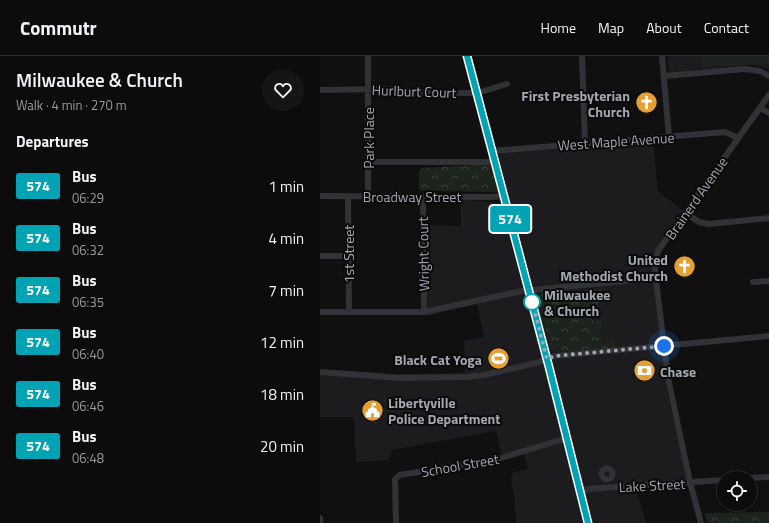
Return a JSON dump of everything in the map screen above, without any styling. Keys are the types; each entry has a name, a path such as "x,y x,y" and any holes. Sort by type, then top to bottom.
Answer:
{"main road":[{"path":"467,56 547,359 588,523"}],"street":[{"name":"Park Place","path":"368,56 368,196"},
{"path":"582,56 585,143"},
{"path":"662,56 669,137"},
{"path":"664,76 745,69 760,71 769,76"},
{"name":"Hurlburt Court","path":"320,90 393,90 412,93 477,93 506,84"},
{"name":"Brainerd Avenue","path":"701,523 690,482 668,378 655,262 658,251 769,95"},
{"path":"760,108 769,113"},
{"name":"West Maple Avenue","path":"492,150 725,132 738,138"},
{"path":"368,162 495,162"},
{"name":"Broadway Street","path":"320,196 504,196"},
{"name":"1st Street","path":"348,196 348,312"},
{"name":"Wright Court","path":"423,196 424,312"},
{"path":"685,214 699,222 710,224 769,218"},
{"path":"320,256 348,256"},
{"path":"320,312 424,312 529,291 656,278"},
{"path":"753,282 769,281"},
{"path":"320,372 400,378 466,377 484,375 536,363 555,356 769,336"},
{"name":"School Street","path":"396,523 395,479 400,475 501,458 567,438"},
{"path":"757,478 769,477"},
{"path":"609,479 610,487"},
{"name":"Lake Street","path":"580,491 610,487 717,480"},
{"path":"320,518 320,523"}],"shaded area":[{"path":"667,56 769,56 769,70 763,67 751,65 669,72"},
{"path":"653,142 658,192 684,211 654,253 652,262 667,391 687,479 635,484 646,523 516,523 514,494 511,481 513,472 528,469 522,449 502,455 496,431 392,450 388,460 356,462 354,417 320,417 320,369 396,374 465,373 464,341 484,337 477,304 425,316 421,308 419,225 461,226 460,199 498,203 510,202 498,153"}],"green space":[{"path":"701,56 769,56 769,64 702,66"},
{"path":"491,164 498,192 422,191 419,189 419,171 423,168"},
{"path":"601,289 601,301 591,311 593,322 602,321 602,328 599,329 601,343 614,342 616,349 555,352 550,348 537,296 541,294"},
{"path":"769,512 769,523 708,523 704,513"}],"bus line":[{"name":"574","path":"467,56 549,367 588,523"}],"place":[{"name":"First Presbyterian Church","path":"646,103"},
{"name":"United Methodist Church","path":"684,267"},
{"name":"Milwaukee & Church","path":"532,302"},
{"name":"Black Cat Yoga","path":"498,359"},
{"name":"Chase","path":"645,371"},
{"name":"Libertyville Police Department","path":"373,410"}],"route":[{"path":"532,302 531,298 547,359 555,356 664,346"}]}
